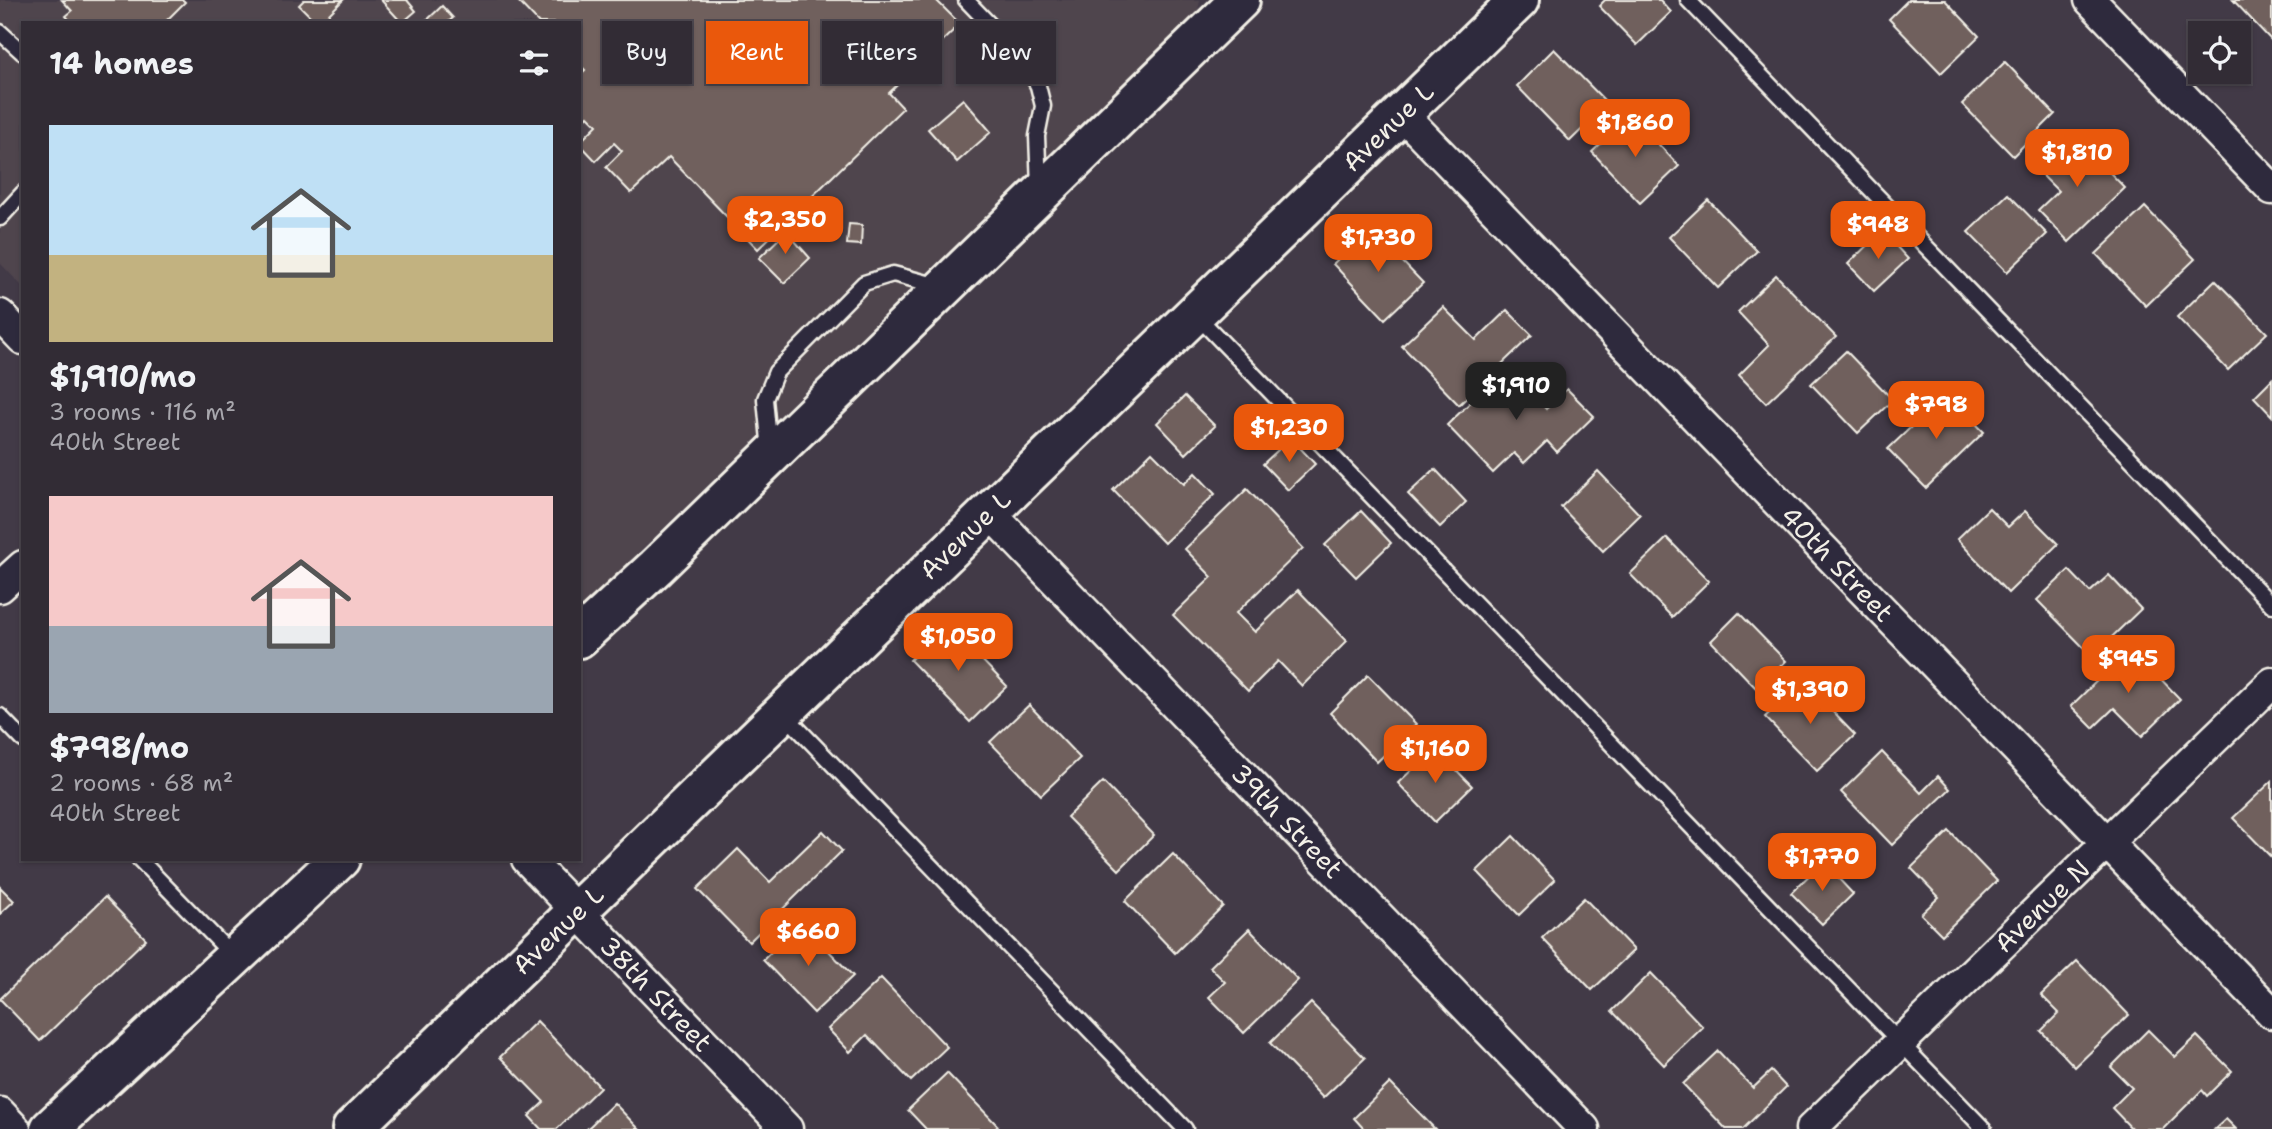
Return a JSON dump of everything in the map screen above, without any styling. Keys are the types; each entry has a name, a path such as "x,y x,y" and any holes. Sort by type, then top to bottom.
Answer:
{"street":[{"path":"581,636 1240,0"},
{"name":"Avenue L","path":"368,1120 576,912 1519,0"},
{"path":"2090,0 2272,189"},
{"name":"40th Street","path":"1402,114 2272,1013"},
{"path":"0,315 21,337"},
{"name":"39th Street","path":"989,512 1584,1129"},
{"path":"0,587 21,568"},
{"name":"Avenue N","path":"1811,1129 2272,684"},
{"path":"50,1129 338,861"},
{"name":"38th Street","path":"529,861 787,1129"},
{"path":"0,1113 15,1129"}],"lane":[{"path":"966,0 1024,60 1038,86 1043,106 1037,136 1039,195"},
{"path":"1688,0 2272,606"},
{"path":"0,32 21,51"},
{"path":"0,218 21,195"},
{"path":"770,456 765,399 776,372 864,283 893,274 943,287"},
{"path":"1194,313 1984,1129"},
{"path":"783,713 1185,1129"},
{"path":"0,716 21,738"},
{"path":"141,861 234,957"}],"shaded area":[{"path":"0,0 1200,0 1198,10 1194,14 581,608 581,21 21,21 21,285 0,263"}],"building":[{"path":"62,0 185,2 166,21 70,21 66,16 72,11"},
{"path":"304,0 343,0 322,21 315,21 299,5"},
{"path":"381,0 407,0 416,11 404,21 400,21"},
{"path":"517,0 936,0 957,21 956,28 942,41 942,21 822,21 822,84 898,84 889,93 903,108 758,249 669,157 631,193 606,167 622,151 614,143 596,161 581,145 581,141 597,125 588,116 581,123 581,74 585,70 581,66 581,21 537,21"},
{"path":"1605,0 1660,0 1671,12 1637,45 1599,6"},
{"path":"1908,0 1945,0 1979,36 1941,73 1889,19"},
{"path":"2233,0 2272,0 2272,41"},
{"path":"442,6 453,18 449,21 426,21"},
{"path":"1554,49 1608,104 1570,141 1517,86"},
{"path":"2005,62 2055,114 2013,156 1962,104"},
{"path":"963,99 991,132 957,162 928,129"},
{"path":"1631,115 1679,166 1640,203 1592,152"},
{"path":"2074,136 2125,188 2069,242 2038,210 2058,191 2038,171"},
{"path":"2008,194 2047,234 2007,272 1968,232"},
{"path":"1708,200 1757,251 1718,288 1669,237"},
{"path":"2145,207 2195,259 2146,306 2096,254"},
{"path":"849,224 862,225 861,245 847,244"},
{"path":"790,228 798,236 794,240 810,258 784,283 759,258"},
{"path":"1370,228 1423,283 1385,319 1333,264"},
{"path":"1882,231 1908,259 1874,291 1848,264"},
{"path":"1776,275 1836,337 1766,403 1739,375 1769,345 1738,312"},
{"path":"2215,280 2267,333 2228,370 2177,317"},
{"path":"1443,307 1476,340 1507,310 1532,335 1459,405 1402,346"},
{"path":"1846,351 1893,400 1858,433 1811,384"},
{"path":"1507,367 1546,409 1567,389 1594,416 1557,452 1547,441 1524,463 1514,453 1493,473 1447,425"},
{"path":"2272,379 2272,416 2254,397"},
{"path":"1946,394 1984,432 1926,488 1888,449"},
{"path":"1185,396 1215,426 1186,454 1157,423"},
{"path":"1291,438 1315,464 1288,490 1263,464"},
{"path":"1152,452 1184,484 1195,473 1215,494 1164,543 1113,490"},
{"path":"1435,469 1466,502 1440,527 1408,494"},
{"path":"1598,471 1640,515 1603,551 1561,507"},
{"path":"1247,489 1303,548 1236,613 1255,632 1298,590 1347,641 1302,686 1278,661 1248,691 1173,615 1212,577 1185,549"},
{"path":"1989,508 2008,527 2025,511 2058,544 2008,593 1957,539"},
{"path":"1361,511 1391,543 1356,577 1325,545"},
{"path":"1667,538 1709,581 1672,617 1630,574"},
{"path":"2069,570 2090,592 2109,575 2141,609 2092,656 2037,600"},
{"path":"1739,613 1786,661 1757,689 1711,641"},
{"path":"947,624 1007,686 970,722 910,660"},
{"path":"2131,648 2180,699 2142,736 2114,708 2093,728 2071,706"},
{"path":"1368,675 1416,724 1377,762 1330,713"},
{"path":"1803,681 1855,735 1817,771 1765,717"},
{"path":"1029,705 1080,758 1041,795 990,742"},
{"path":"1435,748 1472,786 1435,822 1398,783"},
{"path":"1882,752 1921,793 1938,776 1950,789 1892,845 1841,792"},
{"path":"2272,781 2272,858 2233,818"},
{"path":"1103,782 1154,835 1119,870 1067,817"},
{"path":"823,831 842,851 749,942 697,889 738,849 770,882"},
{"path":"1949,831 1997,881 1942,935 1921,914 1939,897 1911,868"},
{"path":"1513,836 1555,880 1519,915 1477,871"},
{"path":"1173,854 1223,906 1175,953 1125,901"},
{"path":"1823,862 1853,894 1822,924 1791,893"},
{"path":"0,887 14,901 0,914"},
{"path":"105,897 146,939 40,1041 0,999"},
{"path":"1584,898 1634,950 1592,990 1542,938"},
{"path":"801,922 853,976 814,1013 763,960"},
{"path":"1249,929 1298,980 1244,1033 1209,997 1225,982 1210,967"},
{"path":"2077,961 2129,1015 2075,1067 2041,1031 2059,1013 2041,995"},
{"path":"1651,973 1703,1027 1664,1065 1612,1011"},
{"path":"881,978 947,1047 911,1081 867,1035 850,1052 828,1029"},
{"path":"1311,1003 1365,1058 1323,1098 1270,1043"},
{"path":"537,1021 600,1087 557,1129 541,1129 529,1116 544,1102 500,1057"},
{"path":"2148,1030 2175,1057 2197,1036 2232,1071 2207,1096 2202,1090 2163,1129 2132,1129 2112,1108 2132,1088 2111,1067"},
{"path":"1718,1051 1753,1088 1771,1071 1786,1087 1743,1129 1726,1129 1683,1084"},
{"path":"947,1073 998,1126 995,1129 926,1129 908,1110"},
{"path":"1390,1083 1435,1129 1364,1129 1354,1118"},
{"path":"614,1103 639,1129 587,1129"},
{"path":"2226,1119 2236,1129 2215,1129"}]}
